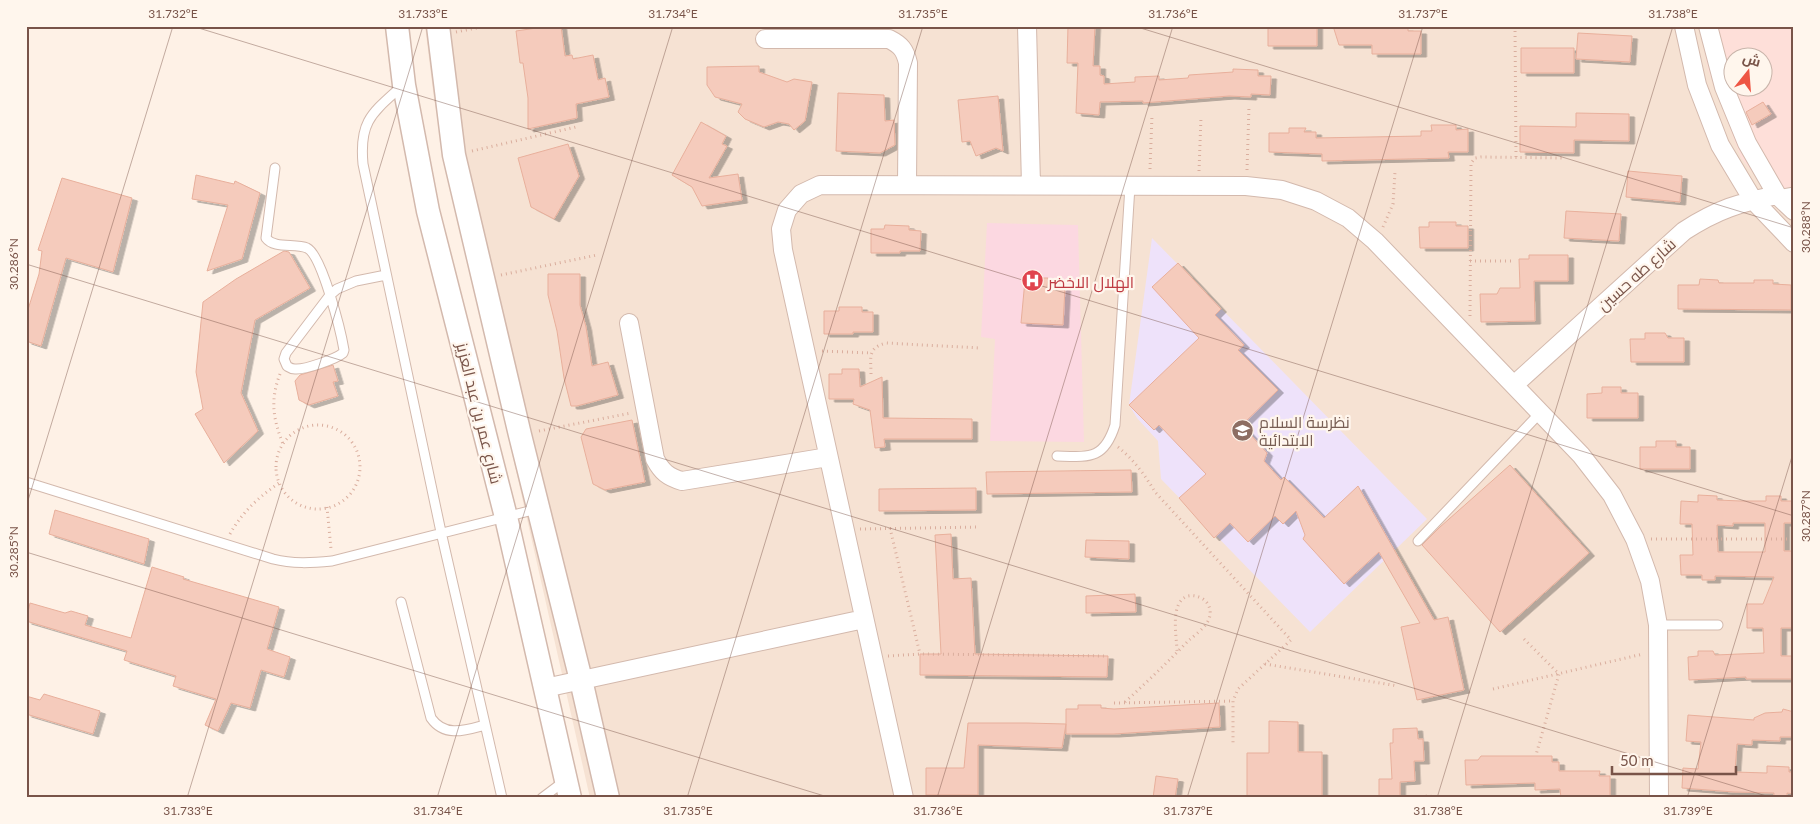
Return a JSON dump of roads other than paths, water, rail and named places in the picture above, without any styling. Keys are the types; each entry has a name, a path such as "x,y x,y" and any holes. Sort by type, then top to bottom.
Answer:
{"street":[{"name":"شارع عمر بن عبد العزيز","path":"397,26 404,85 428,211 506,517 568,789"},
{"path":"1027,26 1031,185"},
{"path":"1684,26 1697,85 1716,136 1753,200 1794,243"},
{"path":"1708,26 1724,87 1747,143 1786,193 1794,212"},
{"name":"شارع عمر بن عبد العزيز","path":"438,31 454,155 608,798"},
{"path":"765,39 889,39 899,44 906,52 908,63 907,185"},
{"path":"904,798 783,250 781,229 787,210 801,194 820,185 1246,186 1282,190 1316,201 1348,218 1375,241 1581,456 1612,495 1635,539 1650,581 1658,625 1659,798"},
{"name":"شارع طه حسين","path":"1514,386 1684,231 1705,217 1728,207 1786,193"},
{"path":"629,323 655,459 661,470 670,478 682,481 828,457"},
{"path":"545,688 864,619"}],"lane":[{"path":"404,85 378,108 370,118 364,130 361,145 363,164 441,532 502,798"},
{"path":"275,168 266,238 271,243 304,247 311,251 330,295 343,346 343,354 337,357 297,369 290,368 284,363 289,348 330,295 348,284 386,275"},
{"path":"1057,456 1088,457 1101,450 1110,440 1115,425 1130,186"},
{"path":"1418,542 1540,413"},
{"path":"26,482 273,559 309,564 332,561 538,509"},
{"path":"401,602 431,718 435,724 449,732 485,725"},
{"path":"1658,625 1718,625"},
{"path":"542,798 568,789"}],"place":[{"name":"الهلال الاخضر","path":"1032,281"},
{"name":"نظرسة السلام الابتدائية","path":"1243,430"}]}
